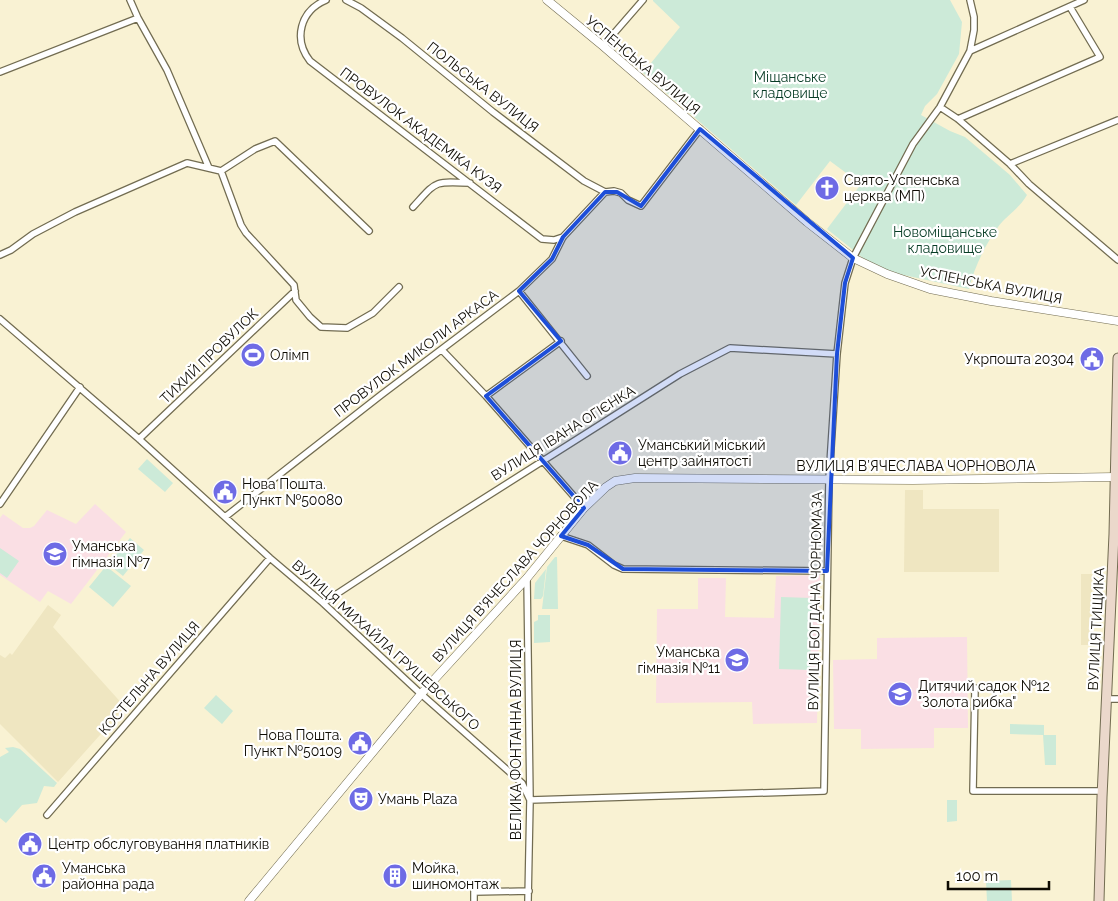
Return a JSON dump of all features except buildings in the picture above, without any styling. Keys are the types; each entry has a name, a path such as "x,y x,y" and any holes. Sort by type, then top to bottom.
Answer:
{"main road":[{"name":"ВУЛИЦЯ ТИЩИКА","path":"1099,901 1114,534 1118,358"}],"street":[{"path":"130,0 167,70 209,168"},
{"name":"ПРОВУЛОК АКАДЕМІКА КУЗЯ","path":"326,0 304,18 300,33 302,48 310,61 542,239 554,240 563,237"},
{"name":"ПОЛЬСЬКА ВУЛИЦЯ","path":"346,0 361,8 414,48 493,112 584,180 605,192"},
{"name":"УСПЕНСЬКА ВУЛИЦЯ","path":"547,0 807,222 853,258 887,274 930,289 1118,321"},
{"path":"603,46 643,0"},
{"name":"ВУЛИЦЯ БОГДАНА ЧОРНОМАЗА","path":"530,800 824,791 826,571 829,479 837,354 845,283 853,258 913,144 940,107 970,51 974,30 974,17 970,0"},
{"path":"970,51 1084,0"},
{"path":"958,119 1100,57 1070,7"},
{"path":"0,72 138,18"},
{"path":"940,107 958,119 1010,164 1029,184 1118,260"},
{"path":"1010,164 1118,120"},
{"name":"УСПЕНСЬКА ВУЛИЦЯ","path":"605,192 621,193 628,200 641,206 700,129"},
{"path":"0,255 11,250 33,234 75,212 187,163 221,171 255,149 275,142 369,231"},
{"path":"221,171 246,234 294,285 296,300 321,327 347,328 373,313 399,287"},
{"path":"412,207 430,187 437,183 470,183"},
{"name":"ПРОВУЛОК МИКОЛИ АРКАСА","path":"225,517 381,395 519,291 552,259 563,237 605,192"},
{"name":"ТИХИЙ ПРОВУЛОК","path":"139,439 295,291"},
{"path":"519,291 561,341 587,376"},
{"name":"ВУЛИЦЯ МИХАЙЛА ГРУШЕВСЬКОГО","path":"0,319 139,439 522,783 530,800"},
{"path":"486,396 561,341"},
{"name":"ВУЛИЦЯ ІВАНА ОГІЄНКА","path":"323,603 437,528 680,374 730,348 837,354"},
{"path":"442,350 544,460 584,508"},
{"path":"0,504 80,387"},
{"name":"ВУЛИЦЯ В’ЯЧЕСЛАВА ЧОРНОВОЛА","path":"249,901 421,694 527,578 584,508 606,486 615,481 623,479 920,480 1114,477"},
{"path":"561,536 588,545 614,565 623,569 826,571"},
{"name":"КОСТЕЛЬНА ВУЛИЦЯ","path":"47,815 270,558"},
{"name":"ВЕЛИКА ФОНТАННА ВУЛИЦЯ","path":"527,578 530,800 528,901"},
{"path":"975,688 973,791 1102,791"},
{"path":"1106,699 1118,700"},
{"path":"474,901 474,892 529,891"}],"highlighted area":[{"path":"700,129 853,258 845,283 837,354 827,571 623,569 588,545 561,536 584,508 486,396 561,341 519,291 552,259 563,237 605,192 617,192 641,206"}],"shaded area":[{"path":"905,490 923,490 923,509 999,509 999,572 904,572"},
{"name":"Уманська гімназія №7","path":"95,504 126,532 71,604 48,591 40,602 0,575 0,518 3,514 23,528 34,526 47,510 76,524"},
{"path":"1081,574 1092,574 1092,645 1081,645"},
{"name":"Уманська гімназія №11","path":"820,575 817,723 753,724 752,702 656,703 657,609 698,609 698,578 726,578 725,617 774,618 776,576"},
{"path":"48,605 61,615 53,627 125,707 58,782 0,724 0,655 5,658 10,653 12,655"},
{"name":"Дитячий садок №12 \"Золота рибка\"","path":"967,637 968,728 934,728 934,748 861,749 861,729 834,729 833,660 877,659 877,638"}],"green space":[{"name":"Міщанське кладовище","path":"653,0 950,0 962,22 959,54 937,94 925,106 921,115 965,137 1010,175 1027,195 993,234 977,265 969,289 894,273 863,258 827,229 861,184 830,161 796,205 643,73 680,27"},
{"path":"147,459 173,483 165,492 138,469"},
{"path":"130,538 144,550 123,576 108,564"},
{"path":"0,548 19,561 7,578 0,573"},
{"path":"557,557 558,609 542,609 547,567"},
{"path":"106,566 131,586 113,607 89,587"},
{"path":"546,569 543,596 541,599 534,599 535,583"},
{"path":"781,597 812,598 810,670 779,669"},
{"path":"538,615 550,615 550,642 534,643 534,622 538,620"},
{"path":"216,695 233,711 222,724 204,708"},
{"path":"1010,724 1044,725 1044,735 1056,735 1056,765 1045,765 1043,735 1010,734"},
{"path":"13,747 20,749 57,783 54,787 44,786 37,803 22,805 6,823 0,818 0,757 9,752 5,748"},
{"path":"947,800 957,800 957,821 947,822"},
{"path":"1011,880 1012,901 987,901 986,881"}],"place":[{"name":"Свято-Успенська церква (МП)","path":"827,188"},
{"name":"Олімп","path":"253,355"},
{"name":"Укрпошта 20304","path":"1092,359"},
{"name":"Уманський міський центр зайнятості","path":"620,453"},
{"name":"Нова Пошта. Пункт №50080","path":"225,492"},
{"name":"Уманська гімназія №7","path":"55,554"},
{"name":"Уманська гімназія №11","path":"737,660"},
{"name":"Дитячий садок №12 \"Золота рибка\"","path":"900,694"},
{"name":"Нова Пошта. Пункт №50109","path":"360,743"},
{"name":"Умань Plaza","path":"361,799"},
{"name":"Центр обслуговування платників","path":"30,844"},
{"name":"Уманська районна рада","path":"44,876"},
{"name":"Мойка, шиномонтаж","path":"395,876"}],"park label":[{"name":"Новоміщанське кладовище","path":"945,240"}]}
